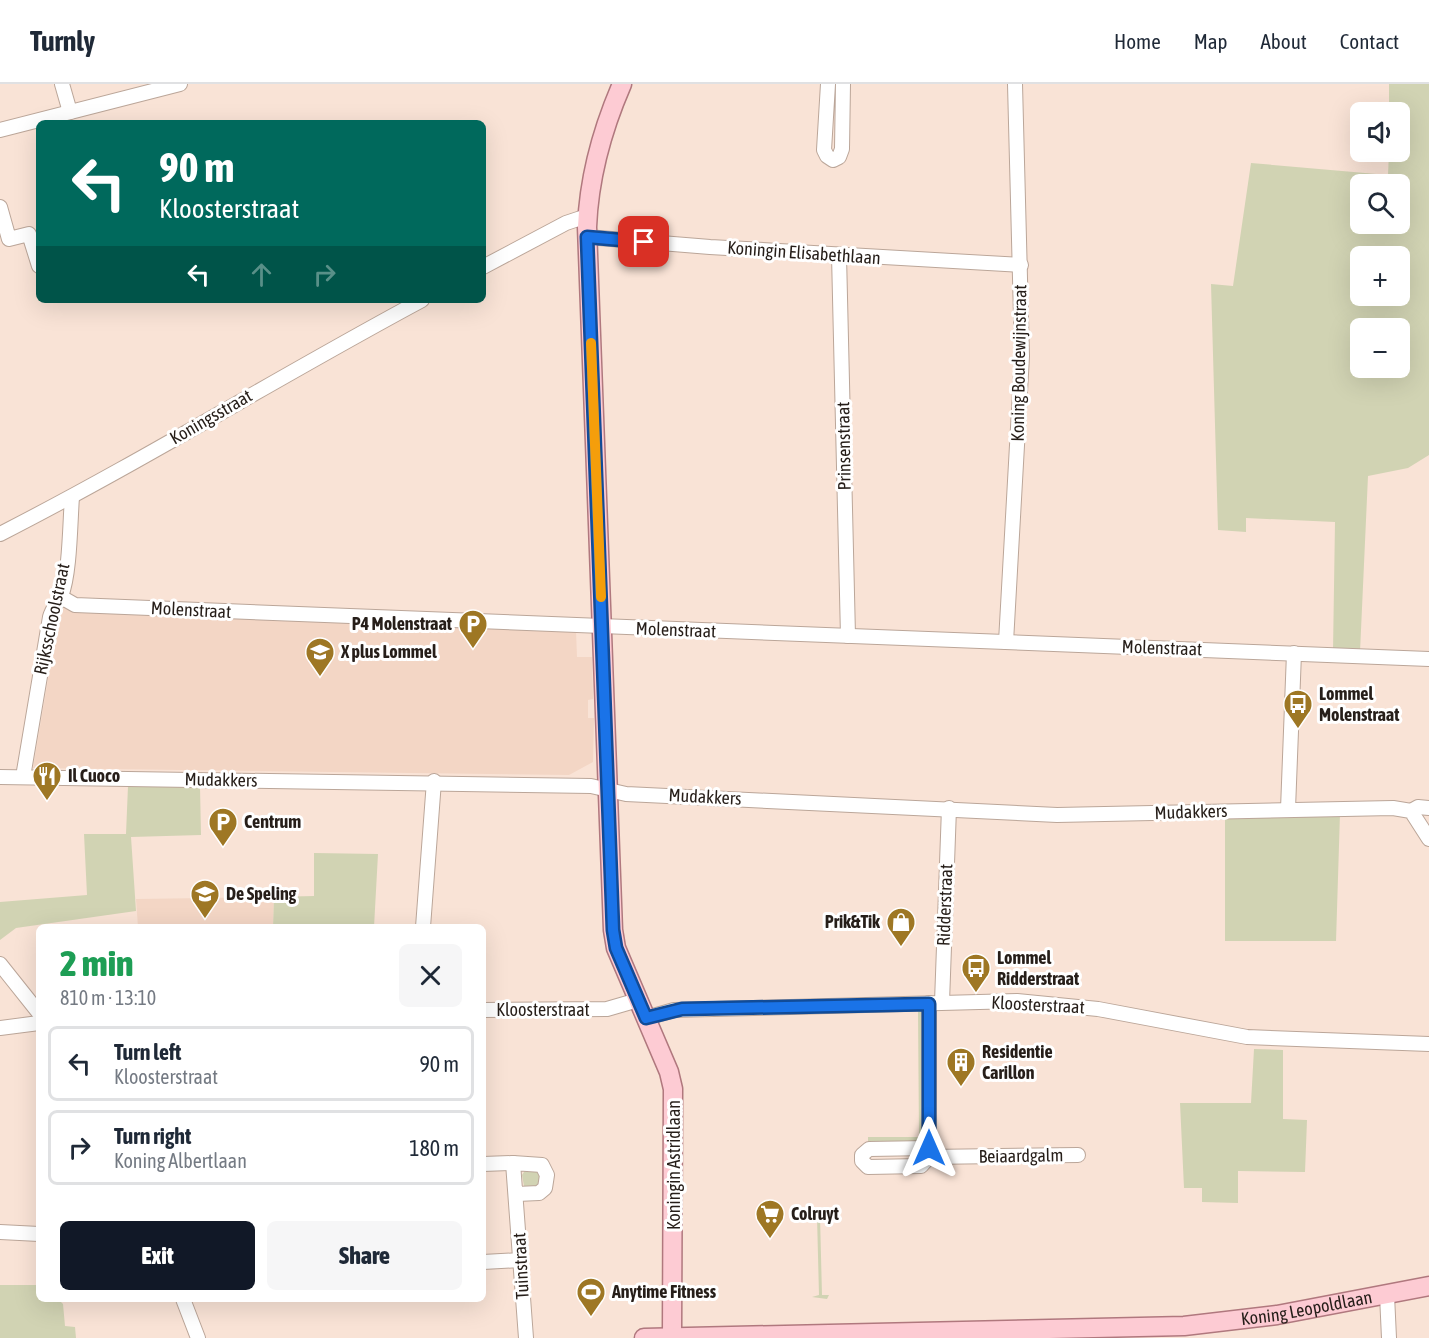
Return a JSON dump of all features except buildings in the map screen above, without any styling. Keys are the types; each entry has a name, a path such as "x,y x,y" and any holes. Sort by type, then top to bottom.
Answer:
{"main road":[{"name":"Koningin Astridlaan","path":"622,84 599,146 587,216 614,940 669,1072 674,1100 672,1338"},
{"name":"Koning Leopoldlaan","path":"644,1338 1023,1335 1203,1324 1277,1315 1429,1286"}],"street":[{"path":"62,84 70,112"},
{"path":"37,120 180,84"},
{"path":"828,84 824,150 826,156 833,160 839,158 842,149 843,84"},
{"name":"Koning Boudewijnstraat","path":"1006,642 1021,399 1021,265 1015,84"},
{"path":"0,129 36,120"},
{"path":"0,207 9,239 29,234 36,257"},
{"path":"486,265 566,223 587,216"},
{"name":"Koningin Elisabethlaan","path":"587,237 1021,265"},
{"name":"Prinsenstraat","path":"839,255 848,636"},
{"name":"Koningsstraat","path":"0,534 72,497 323,353 416,303"},
{"name":"Rijksschoolstraat","path":"23,777 52,609 61,597 72,497"},
{"name":"Molenstraat","path":"61,597 75,605 1429,659"},
{"path":"1288,809 1294,653"},
{"name":"Mudakkers","path":"0,777 434,781 591,786 626,794 1057,815 1288,809 1393,808 1411,811 1418,807 1429,808"},
{"path":"423,924 434,781"},
{"name":"Ridderstraat","path":"935,1003 949,808"},
{"path":"1411,811 1429,839"},
{"path":"0,964 36,1009"},
{"name":"Kloosterstraat","path":"486,1010 607,1009 638,1000"},
{"name":"Kloosterstraat","path":"646,1018 682,1009 1017,1001 1071,1005 1247,1036 1284,1040 1429,1044"},
{"name":"Beiaardgalm","path":"935,1003 929,1152 1078,1155"},
{"path":"0,1028 36,1023"},
{"name":"Tuinstraat","path":"513,1163 526,1338"},
{"path":"486,1164 538,1163 545,1168 547,1175 545,1188 539,1193 517,1194"},
{"path":"0,1232 36,1234"},
{"path":"486,1262 521,1260"},
{"path":"1388,1295 1389,1338"},
{"path":"184,1302 198,1338"}],"shaded area":[{"name":"X plus Lommel","path":"64,608 576,631 577,657 592,657 593,699 588,700 588,718 594,718 593,762 569,775 33,768 59,614"},
{"name":"De Speling","path":"274,897 273,924 138,924 136,899"}],"green space":[{"path":"1389,84 1429,84 1429,455 1408,468 1368,476 1360,652 1333,651 1335,522 1246,518 1246,532 1218,530 1211,284 1233,286 1251,163 1377,174 1350,174 1350,234 1410,234 1410,174 1388,174 1389,162 1410,162 1410,102 1389,102"},
{"path":"128,786 200,787 201,835 131,837 136,911 16,928 0,940 0,902 87,895 84,834 126,834"},
{"path":"1340,813 1336,941 1225,941 1225,816"},
{"path":"314,853 378,854 374,924 273,924 274,897 314,896"},
{"path":"918,1011 923,1012 923,1143 868,1143 868,1137 919,1137"},
{"path":"1254,1049 1283,1050 1283,1119 1307,1120 1305,1172 1238,1171 1238,1203 1202,1202 1202,1188 1184,1188 1180,1103 1251,1103"},
{"path":"526,1169 542,1172 538,1188 524,1186 522,1175"},
{"path":"817,1216 820,1216 822,1295 829,1295 827,1299 812,1297 819,1295"},
{"path":"0,1285 36,1285 36,1302 61,1302 65,1326 75,1327 76,1338 0,1338"}],"slow traffic":[{"path":"591,343 601,597"}],"place":[{"name":"P4 Molenstraat","path":"473,650"},
{"name":"X plus Lommel","path":"320,678"},
{"name":"Lommel Molenstraat","path":"1298,730"},
{"name":"Il Cuoco","path":"47,802"},
{"name":"Centrum","path":"223,848"},
{"name":"De Speling","path":"205,920"},
{"name":"Prik&Tik","path":"901,948"},
{"name":"Lommel Ridderstraat","path":"976,994"},
{"name":"Residentie Carillon","path":"961,1088"},
{"name":"Colruyt","path":"770,1240"},
{"name":"Anytime Fitness","path":"591,1318"}],"route":[{"path":"644,242 587,237 613,930 616,948 646,1018 662,1012 682,1009 929,1004 929,1148"}]}
